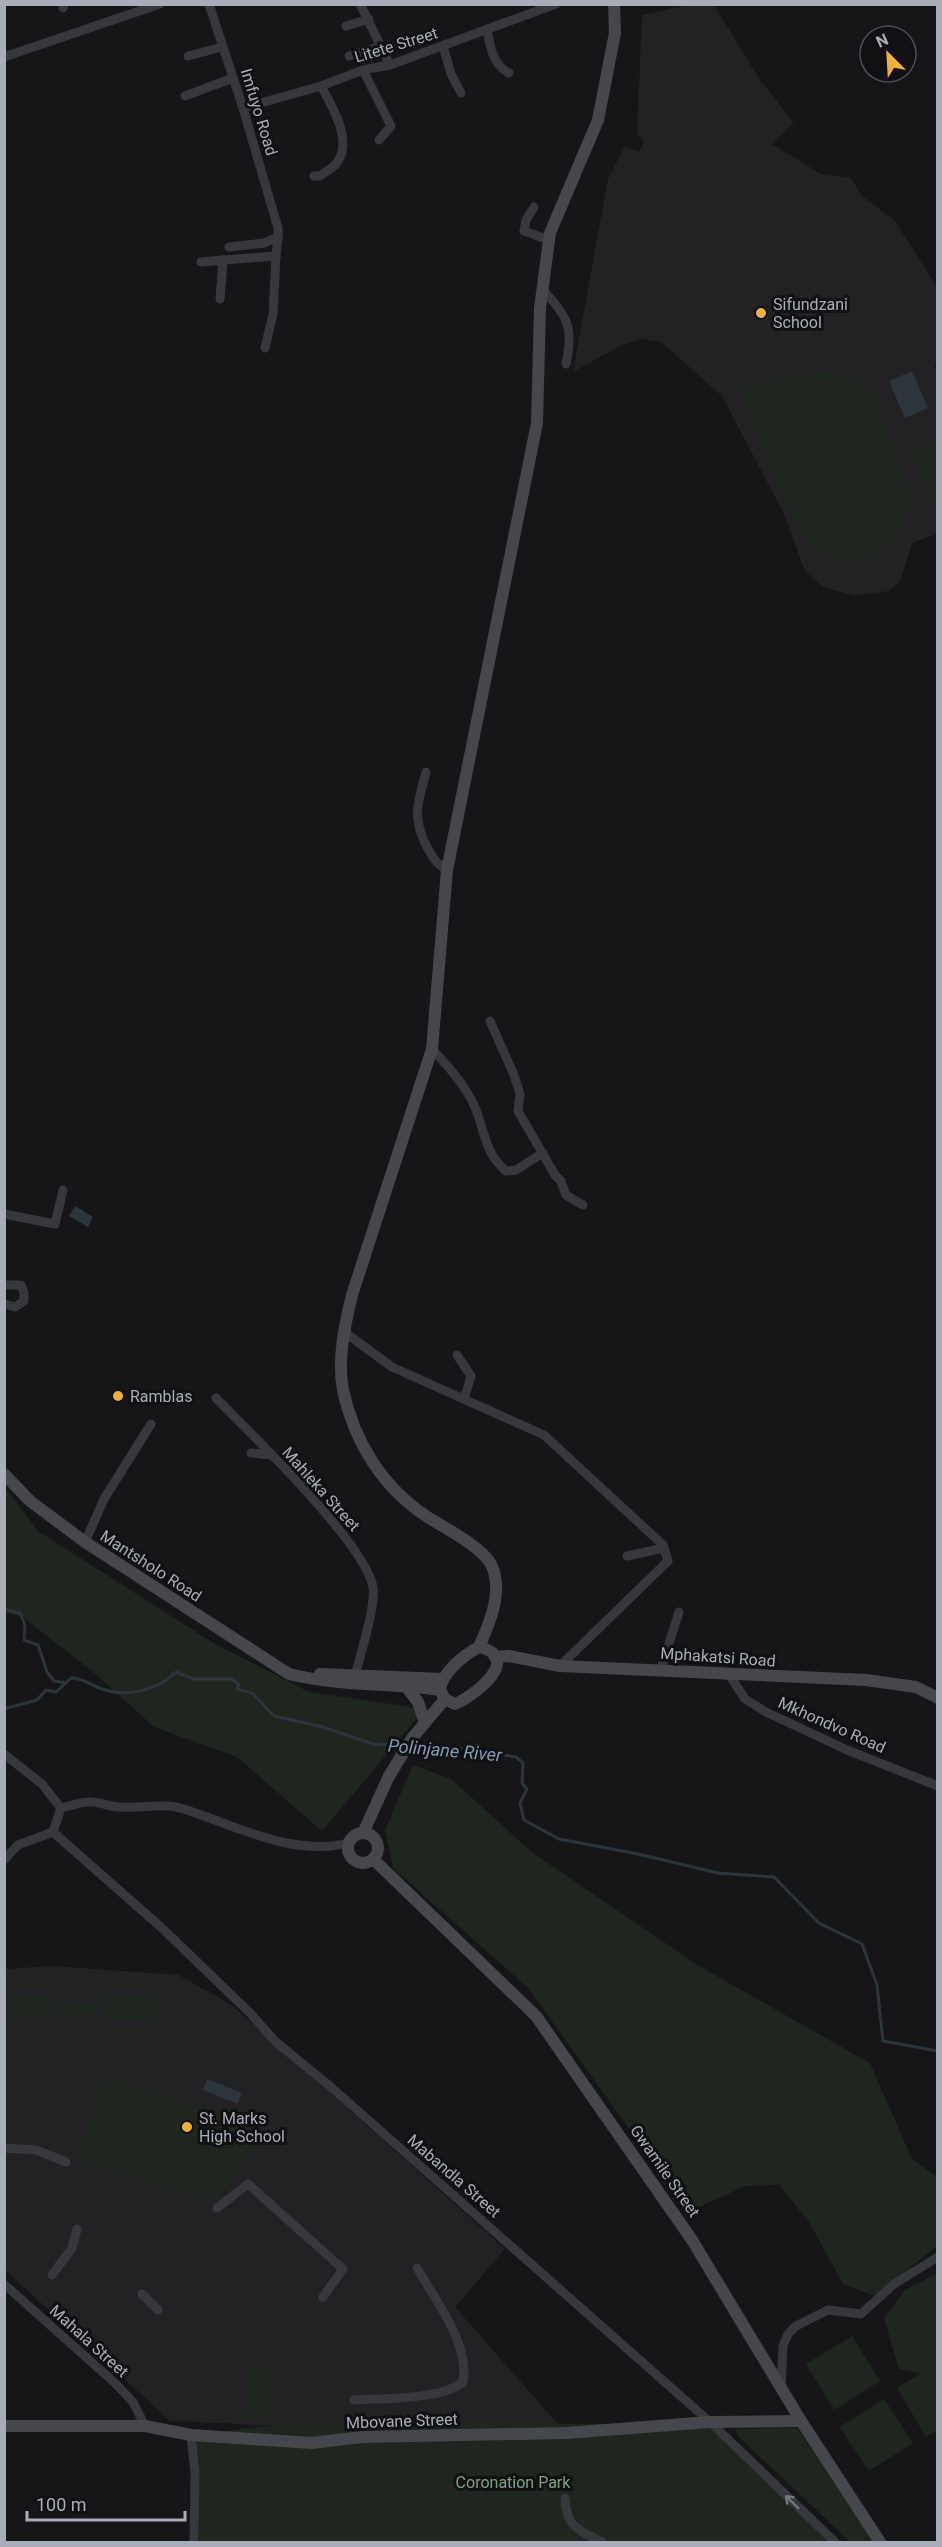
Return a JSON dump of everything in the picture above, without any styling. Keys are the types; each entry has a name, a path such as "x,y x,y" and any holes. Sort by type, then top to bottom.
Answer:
{"main road":[{"path":"363,1833 389,1776 425,1723 456,1664 479,1647 495,1602 495,1575 482,1553 406,1503 379,1474 359,1437 343,1388 343,1331 352,1295 432,1049 447,870 537,423 542,289 549,240 566,192 598,120 615,33 614,4"},
{"name":"Mantsholo Road","path":"4,1474 30,1501 85,1542 289,1674 443,1689"},
{"path":"443,1689 455,1704 482,1688 494,1673 495,1657 486,1649 479,1647"},
{"name":"Mphakatsi Road","path":"495,1657 508,1656 560,1666 662,1669 823,1680 866,1680 916,1688 938,1698"},
{"name":"Mantsholo Road","path":"354,1679 443,1689"},
{"path":"405,1685 418,1702 425,1723"},
{"path":"363,1833 372,1836 377,1845 373,1859 364,1863 355,1861 349,1853 348,1843 354,1836 363,1833"},
{"name":"Gwamile Street","path":"373,1859 536,2016 692,2240 801,2421 879,2542"},
{"name":"Mbovane Street","path":"4,2426 144,2426 191,2435 312,2443 362,2437 566,2433 710,2422 801,2421"}],"street":[{"path":"4,57 160,4"},
{"name":"Imfuyo Road","path":"209,4 243,108 278,233"},
{"path":"360,4 390,65"},
{"name":"Litete Street","path":"243,108 321,86 363,70 390,65 556,4"},
{"path":"346,26 369,19"},
{"path":"487,30 494,59 499,68 509,74"},
{"path":"349,56 381,46"},
{"path":"443,46 451,74 461,93"},
{"path":"188,56 222,47"},
{"path":"363,70 391,126 379,140"},
{"path":"185,96 233,78"},
{"path":"314,176 320,176 337,164 343,148 339,118 321,86"},
{"path":"534,207 526,220 524,231 549,240"},
{"path":"229,247 264,243 278,233"},
{"path":"266,348 274,304 278,233"},
{"path":"201,262 276,256"},
{"path":"220,298 223,260"},
{"path":"542,289 557,304 570,328 571,340 566,364"},
{"path":"426,772 416,822 434,862 447,870"},
{"path":"490,1021 520,1094 518,1112 555,1175 561,1181 566,1195 583,1205"},
{"path":"432,1049 456,1076 474,1105 493,1159 506,1172 516,1170 543,1154"},
{"path":"4,1214 55,1224 63,1190"},
{"path":"4,1285 21,1285 24,1301 15,1307 4,1304"},
{"path":"343,1331 392,1367 544,1435 664,1548 668,1561 560,1666"},
{"path":"457,1355 471,1376 464,1399"},
{"name":"Mahleka Street","path":"216,1398 347,1539 373,1586 372,1608 354,1679"},
{"path":"85,1542 104,1499 151,1424"},
{"path":"251,1453 271,1455"},
{"path":"627,1556 664,1548"},
{"path":"662,1669 679,1612"},
{"name":"Mkhondvo Road","path":"728,1673 745,1699 766,1712 847,1750 938,1786"},
{"path":"4,1754 42,1784 61,1808"},
{"path":"61,1808 89,1802 121,1808 156,1804 183,1809 209,1820 298,1845 327,1848 348,1843"},
{"path":"4,1860 18,1845 53,1832 61,1808"},
{"name":"Mabandla Street","path":"53,1832 163,1929 250,2013 275,2041 332,2088 710,2422 835,2542"},
{"path":"4,2148 36,2150 54,2155 66,2163"},
{"path":"217,2208 248,2184 343,2269 323,2297"},
{"path":"52,2275 72,2248 77,2229"},
{"path":"781,2388 783,2346 788,2334 796,2326 828,2310 861,2314 894,2284 938,2257"},
{"path":"354,2400 440,2393 463,2382 464,2362 454,2333 417,2268"},
{"name":"Mahala Street","path":"4,2284 116,2384 133,2402 144,2426"},
{"path":"142,2294 159,2310"},
{"path":"191,2435 195,2474 194,2542"},
{"path":"565,2498 566,2515 572,2525 602,2542"}],"shaded area":[{"name":"Sifundzani School","path":"690,5 714,5 758,77 794,123 772,144 823,175 850,177 862,196 895,221 937,287 938,360 934,365 938,371 937,534 912,543 900,582 888,591 855,596 823,587 805,571 784,514 722,396 661,342 642,339 622,345 573,372 608,179 625,146 639,152 644,142 637,133 642,15"},
{"path":"912,371 928,408 905,418 889,381"},
{"path":"75,1206 93,1217 88,1227 69,1216"},
{"name":"St. Marks High School","path":"52,1966 179,1975 233,2006 505,2249 455,2307 566,2433 349,2429 170,2421 5,2270 5,1969"},
{"path":"207,2079 242,2093 237,2104 203,2090"}],"green space":[{"path":"825,370 861,380 875,395 910,493 901,528 891,543 876,554 860,559 843,560 826,556 806,541 766,456 740,389"},
{"path":"937,439 937,501 934,503 910,452"},
{"path":"4,1486 38,1531 215,1644 309,1692 425,1709 322,1831 237,1757 154,1727 98,1676 23,1617 5,1613"},
{"path":"413,1765 451,1779 533,1853 699,1966 870,2063 912,2159 937,2177 937,2246 875,2296 843,2284 809,2222 779,2185 745,2186 689,2212 528,1988 393,1868 385,1830"},
{"path":"8,1994 57,1996 56,2018 7,2017"},
{"path":"102,1994 156,1996 155,2021 101,2019"},
{"path":"62,2002 97,2005 95,2019 61,2016"},
{"path":"103,2075 245,2123 262,2138 218,2202 77,2161"},
{"path":"937,2273 937,2396 934,2392 937,2398 937,2430 926,2437 897,2388 921,2373 899,2369 884,2318 905,2290"},
{"path":"852,2336 880,2381 834,2410 806,2364"},
{"path":"250,2366 274,2368 270,2415 246,2413"},
{"path":"884,2399 913,2443 869,2471 840,2427"},
{"name":"Coronation Park","path":"305,2422 713,2425 835,2542 199,2542 198,2460 191,2435"},
{"path":"797,2428 874,2542 850,2542 739,2437 735,2429"}],"waterway":[{"path":"4,1609 20,1613 25,1625 24,1640 38,1645 47,1672 54,1681 66,1683"},
{"name":"Polinjane River","path":"4,1709 37,1700 46,1690 56,1692 71,1678 80,1679 112,1692 122,1693 151,1688 176,1672 194,1679 231,1679 239,1684 237,1689 252,1693 274,1716 323,1727 373,1744 402,1745"},
{"name":"Polinjane River","path":"412,1745 445,1746 516,1757 523,1763 522,1783 527,1789 520,1803 524,1820 559,1839 638,1854 718,1873 774,1877 819,1923 862,1944 877,1985 883,2041 938,2051"}],"place":[{"name":"Sifundzani School","path":"761,313"},
{"name":"Ramblas","path":"118,1396"},
{"name":"St. Marks High School","path":"187,2127"}]}
